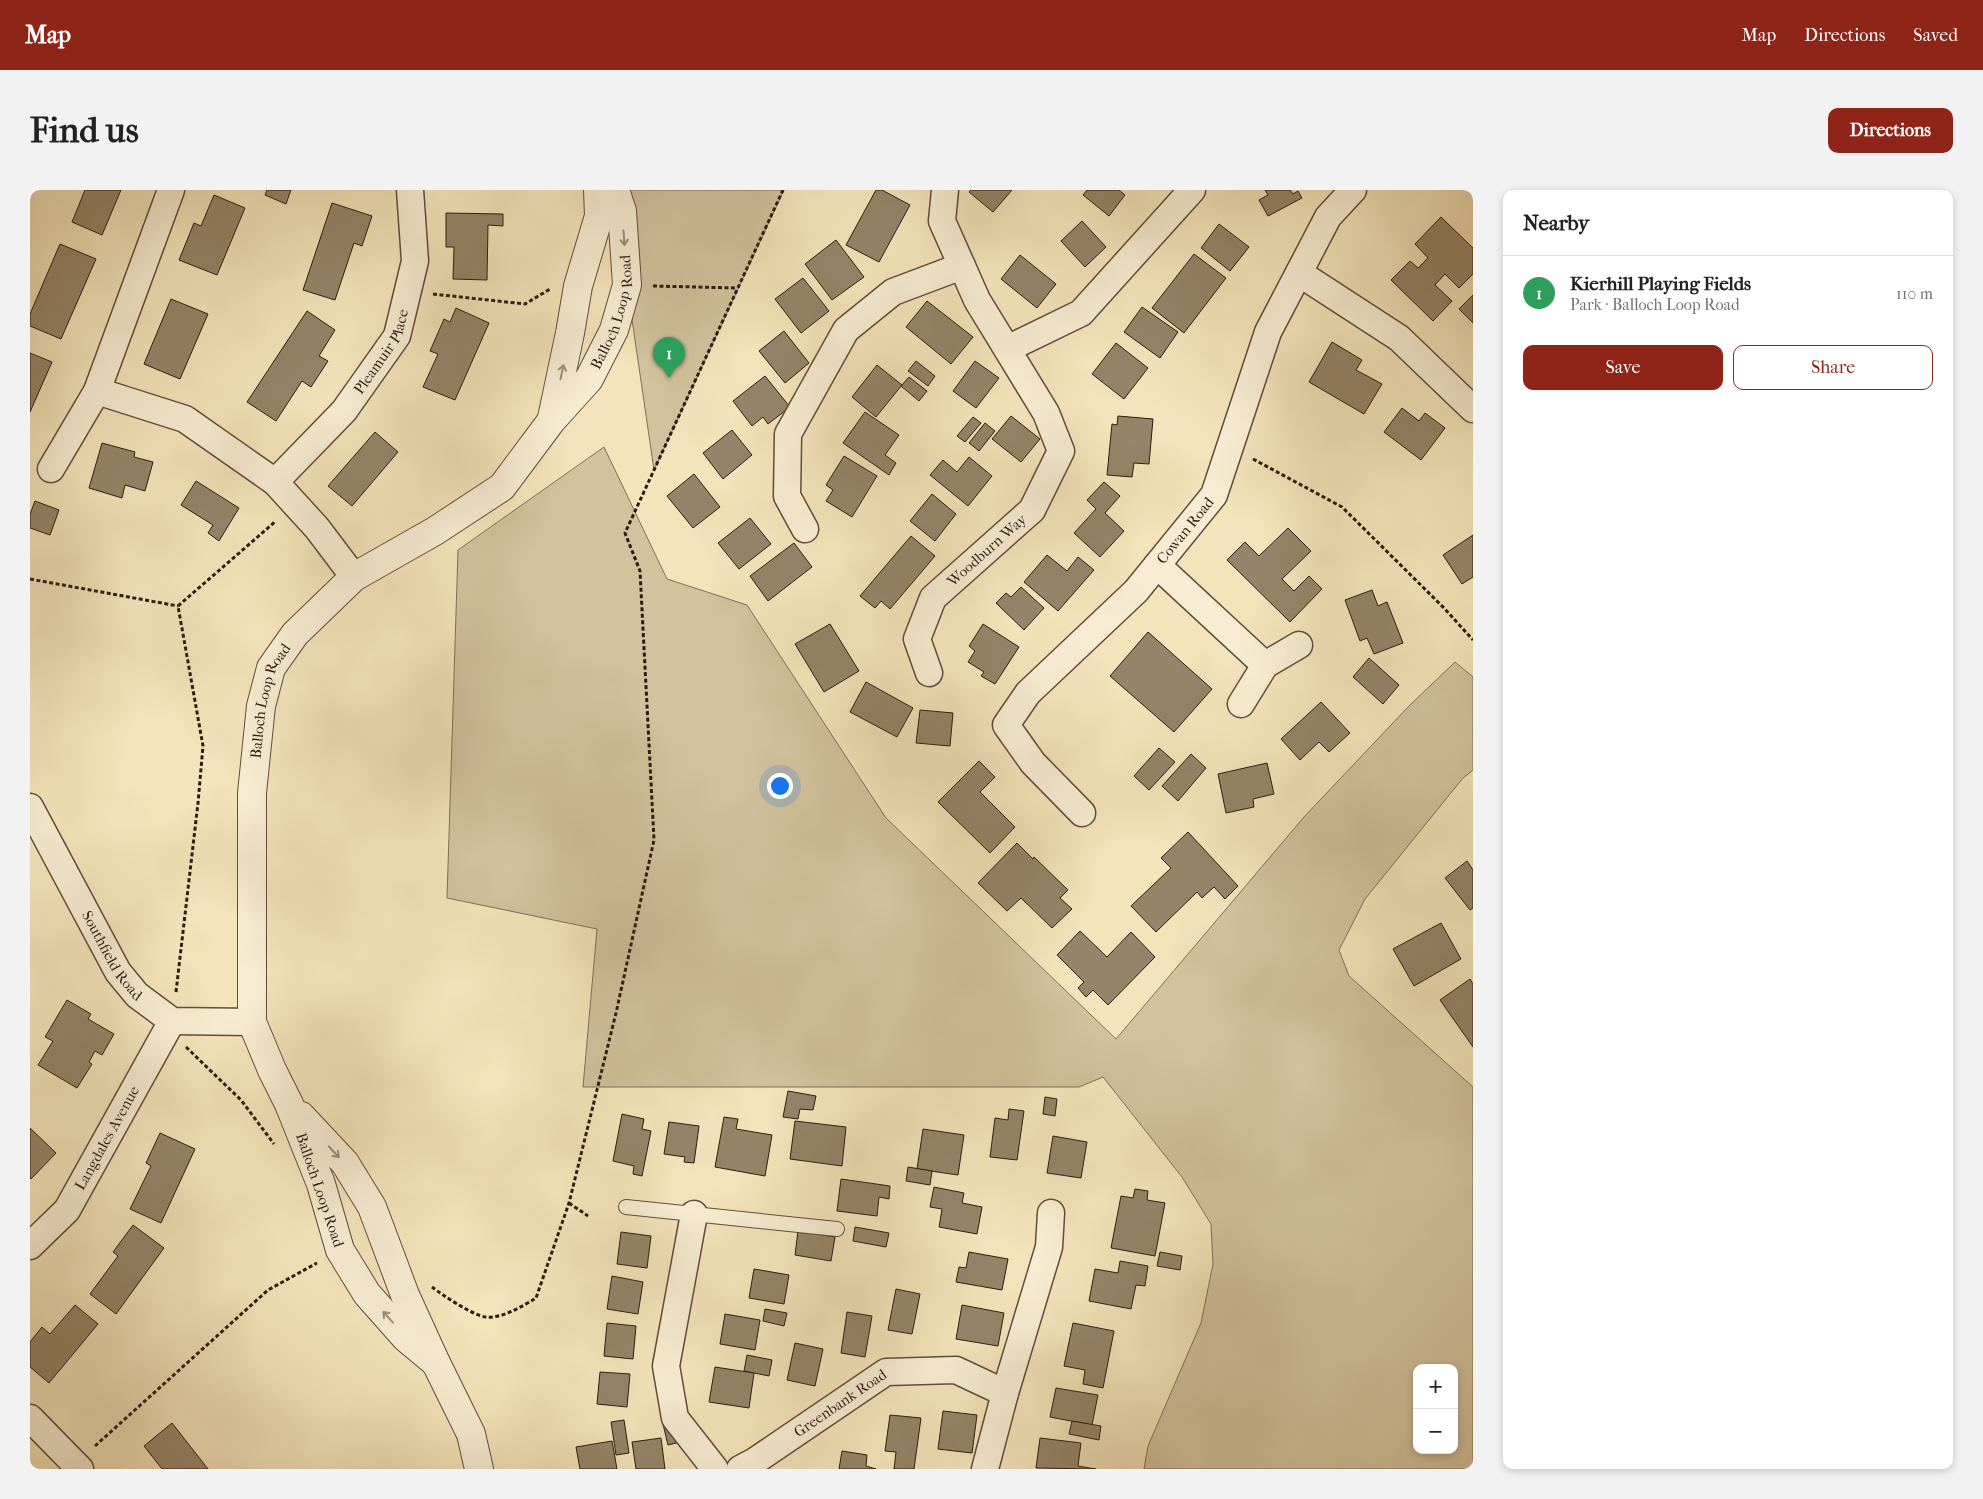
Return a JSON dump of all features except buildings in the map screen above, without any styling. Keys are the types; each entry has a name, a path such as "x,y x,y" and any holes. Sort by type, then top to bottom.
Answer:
{"street":[{"path":"51,469 97,391 171,190"},
{"name":"Pleamuir Place","path":"274,482 344,411 397,336 416,261 410,190"},
{"name":"Balloch Loop Road","path":"552,420 578,286 599,216 598,190"},
{"name":"Balloch Loop Road","path":"436,1363 406,1338 367,1294 340,1250 321,1184 289,1104 272,1070 252,1022 252,793 261,706 271,668 295,634 354,577 435,531 502,487 552,420 589,379 614,330 627,286 622,211 615,190"},
{"name":"Woodburn Way","path":"929,673 917,639 933,598 1032,510 1060,451 1046,413 977,300 942,221 945,190"},
{"path":"1007,349 1081,312 1192,190"},
{"name":"Cowan Road","path":"1082,812 1033,764 1006,725 1028,693 1136,591 1214,496 1268,332 1328,217 1353,190"},
{"path":"805,529 788,496 788,434 846,330 893,292 962,266"},
{"path":"1299,273 1399,338 1473,409"},
{"path":"97,391 185,419 274,482 317,528 354,577"},
{"path":"1157,565 1264,665"},
{"path":"1241,704 1264,665 1300,645"},
{"name":"Southfield Road","path":"30,807 118,972 137,995 172,1021"},
{"path":"172,1021 252,1022"},
{"name":"Langdales Avenue","path":"30,1246 67,1210 172,1021"},
{"name":"Balloch Loop Road","path":"289,1104 345,1163 372,1207 394,1269 436,1363 471,1434 479,1469"},
{"path":"985,1469 1049,1247 1051,1213"},
{"path":"694,1214 666,1366 675,1418 715,1469"},
{"name":"Greenbank Road","path":"740,1469 755,1461 886,1372 956,1370 1006,1393"},
{"path":"30,1418 78,1466"}],"lane":[{"path":"626,1207 837,1229"}],"path":[{"path":"426,1282 449,1300 486,1317 512,1312 520,1308 536,1298 569,1203 616,1013 654,840 640,571 626,533 783,190"},
{"path":"1230,447 1342,507 1444,608 1473,640"},
{"path":"178,606 295,504"},
{"path":"30,579 178,606"},
{"path":"178,606 203,746 196,822 172,1021 187,1049 240,1100 276,1148"},
{"path":"569,1203 588,1216"},
{"path":"78,1466 268,1290 340,1250"}],"shaded area":[{"path":"608,190 784,190 654,470 627,285"},
{"path":"604,447 667,579 747,605 886,818 1116,1039 1304,817 1409,706 1455,662 1473,677 1473,770 1463,778 1365,899 1339,950 1349,976 1473,1087 1473,1469 1144,1469 1148,1446 1201,1323 1213,1264 1211,1224 1182,1177 1103,1077 1079,1087 583,1087 597,929 447,898 458,550"}],"place":[{"name":"Kierhill Playing Fields","path":"669,378"}]}
